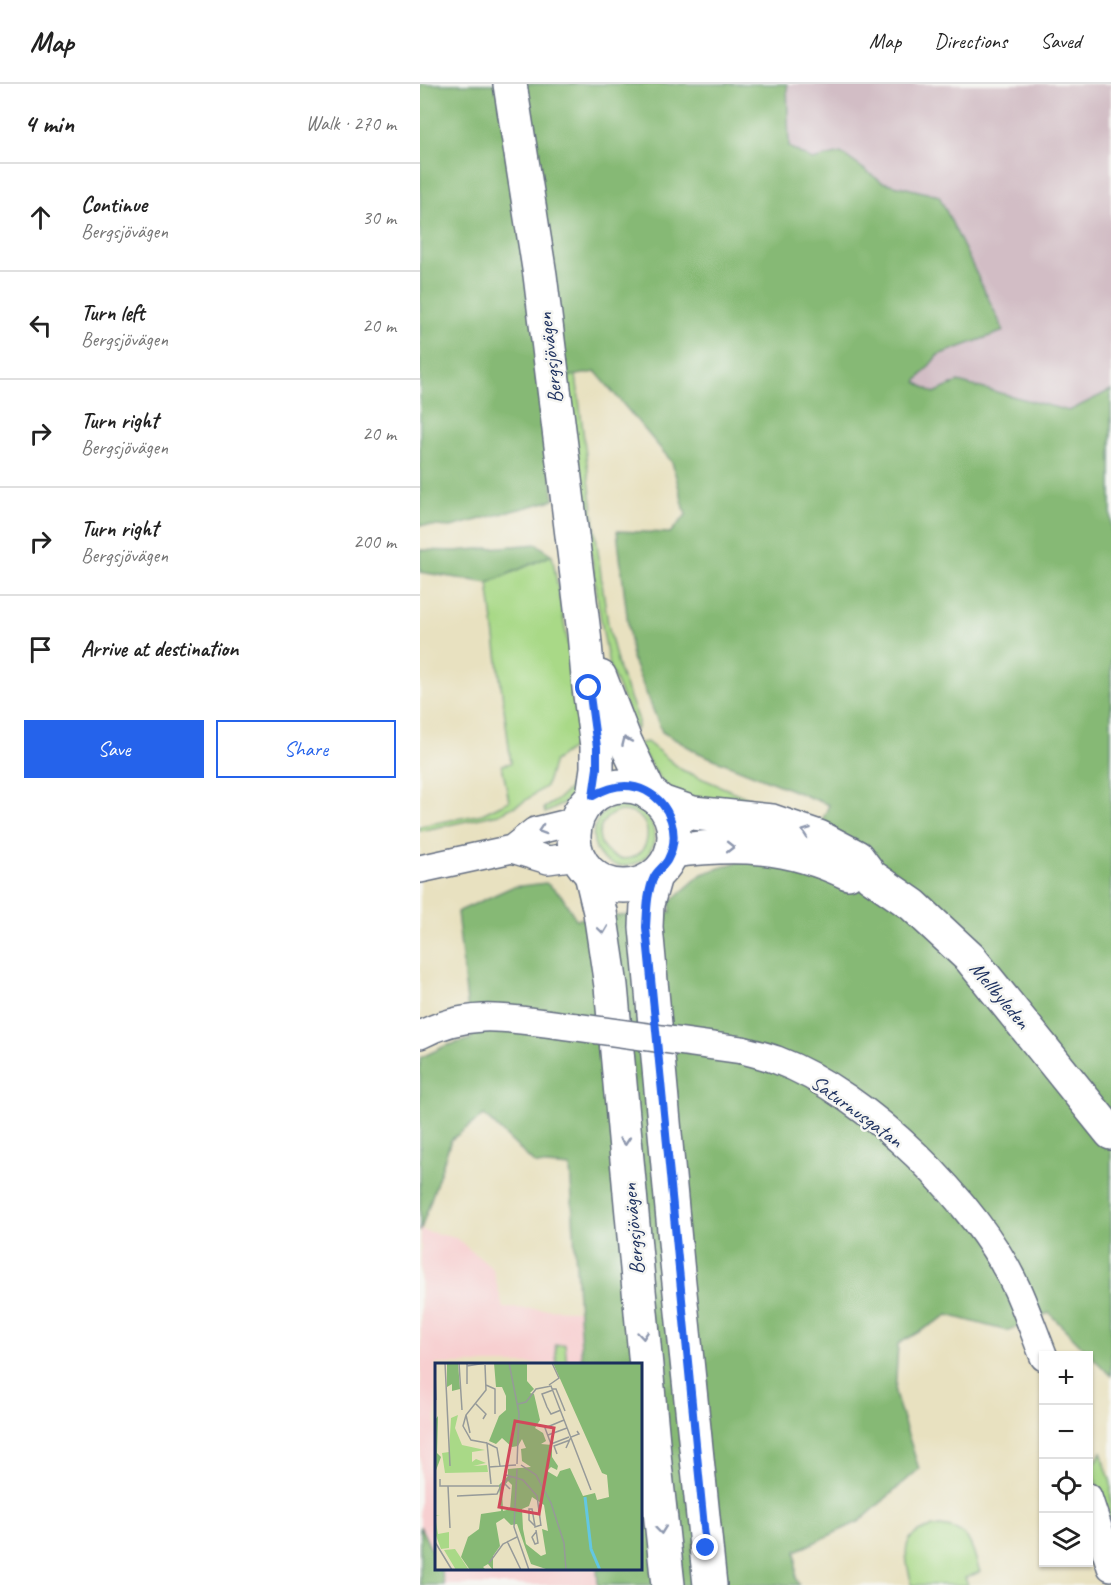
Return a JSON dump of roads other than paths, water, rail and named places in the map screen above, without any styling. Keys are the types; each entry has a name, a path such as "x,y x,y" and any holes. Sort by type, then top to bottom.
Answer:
{"main road":[{"name":"Bergsjövägen","path":"510,84 540,275 597,747 597,768 573,838 600,912 611,986 652,1442 668,1585"},
{"name":"Bergsjövägen","path":"584,633 621,731 656,798 673,825 674,834 647,904 646,927 710,1585"},
{"path":"584,808 606,789 621,786 636,787 656,798"},
{"name":"Mellbyleden","path":"656,798 693,813 772,822 803,831 857,857 870,876 913,905 970,958 1111,1133"},
{"name":"Mellbyleden","path":"663,863 725,846 762,847 821,860 848,873 870,876"},
{"path":"584,865 611,885 626,886 641,883 663,863"}],"street":[{"path":"420,869 512,849 535,831 584,808"},
{"path":"512,849 548,860 584,865"},
{"name":"Saturnusgatan","path":"420,1035 453,1021 475,1017 500,1017 742,1050 777,1060 813,1078 852,1102 909,1148 947,1188 985,1235 1016,1288 1042,1351"},
{"path":"1093,1510 1111,1567"}]}
